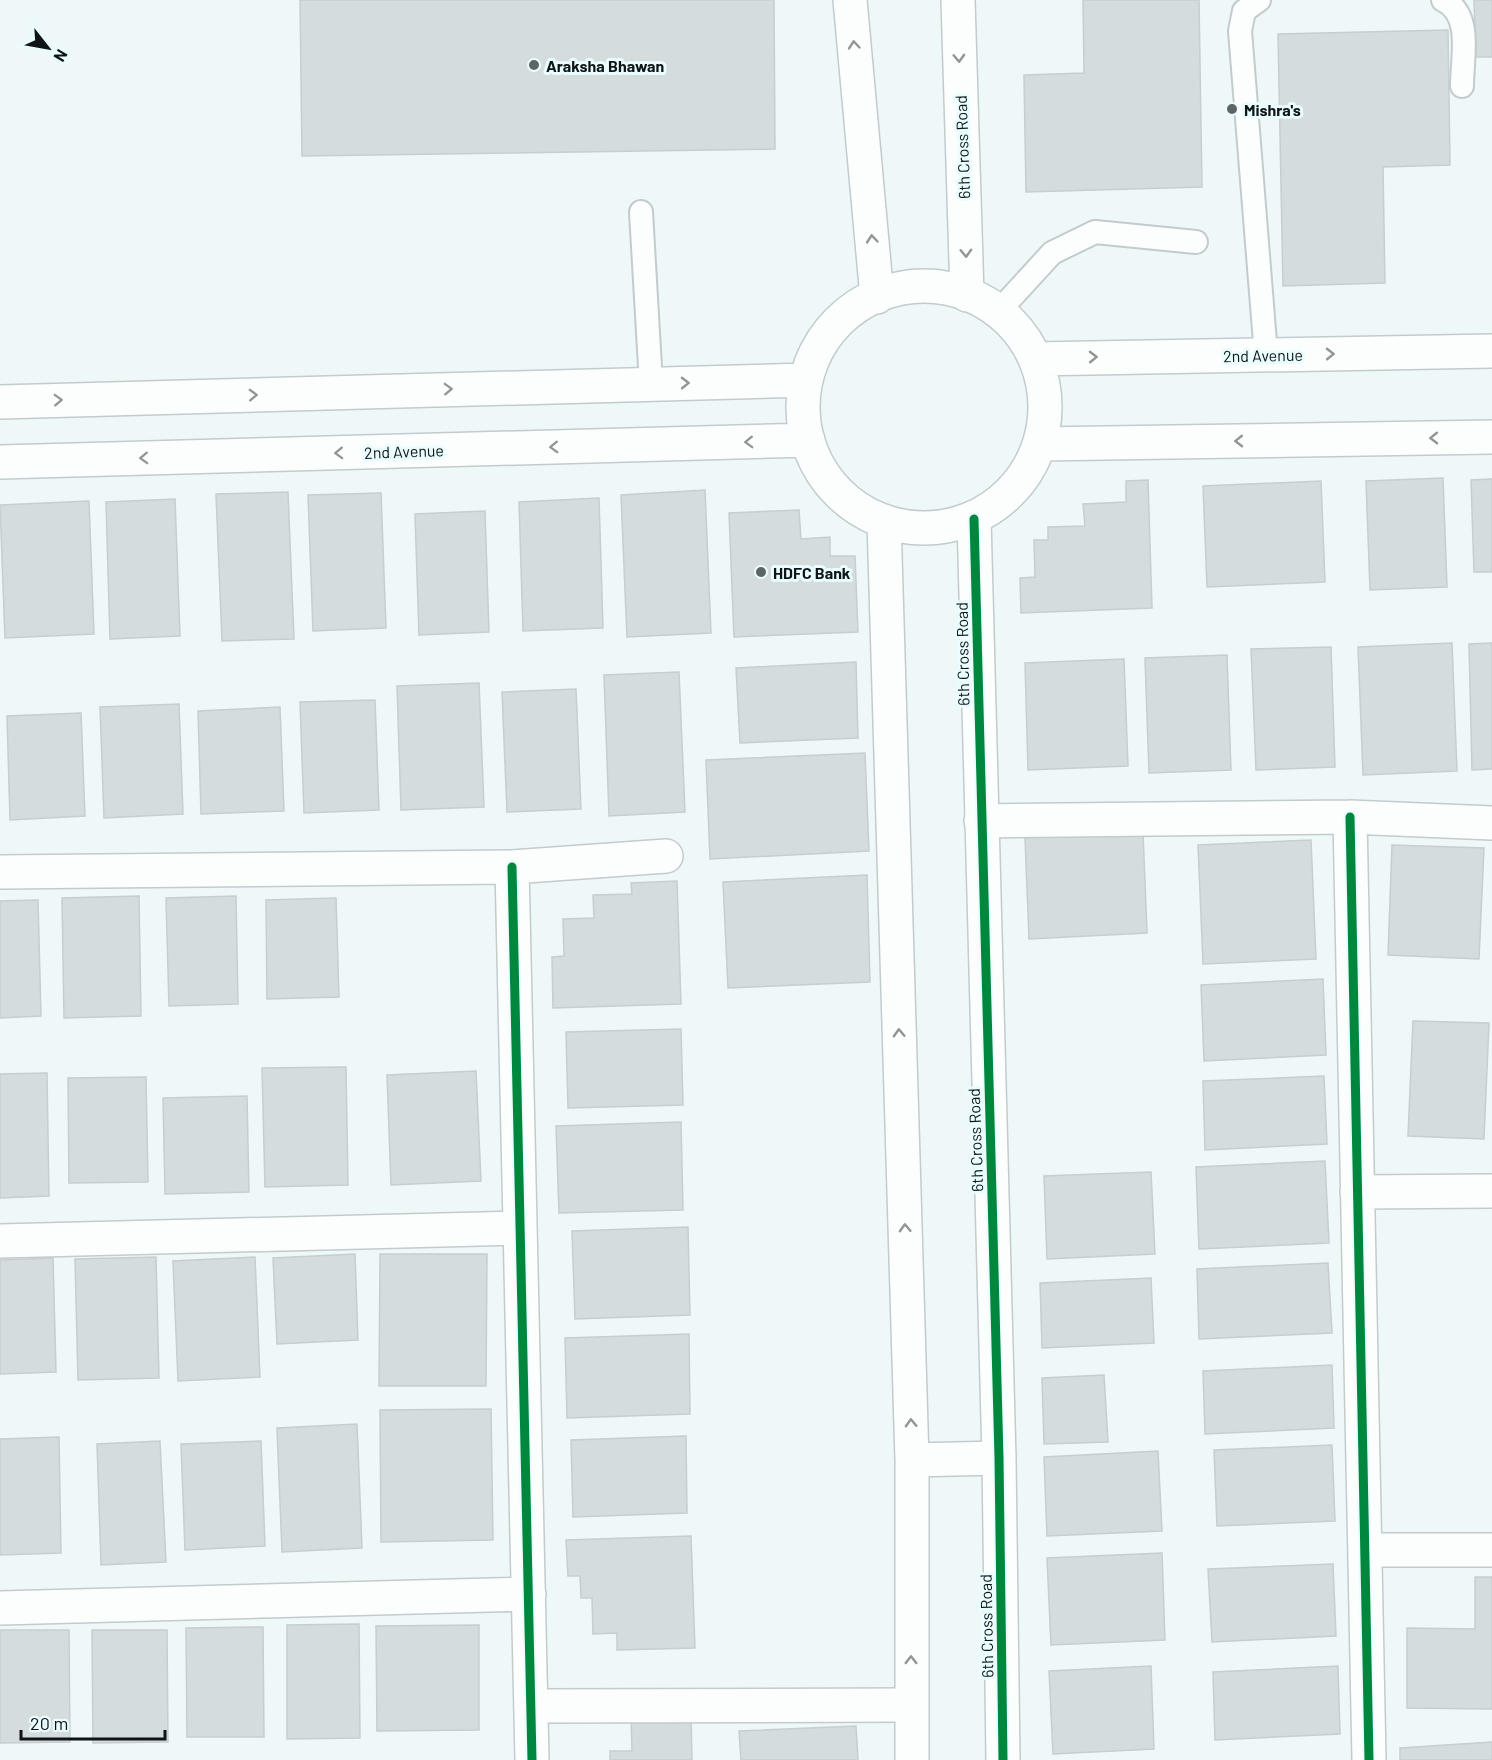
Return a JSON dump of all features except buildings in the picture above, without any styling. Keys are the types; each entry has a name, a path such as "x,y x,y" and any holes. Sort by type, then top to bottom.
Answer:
{"street":[{"path":"850,0 877,297"},
{"name":"6th Cross Road","path":"958,0 967,295"},
{"path":"946,287 986,302 1018,329 1039,366 1046,409 1040,444 1019,482 988,511 961,526 906,528 863,513 831,486 810,449 802,408 806,380 826,335 857,305 877,297 895,289 946,287"},
{"name":"2nd Avenue","path":"1035,359 1492,351"},
{"path":"0,402 806,380"},
{"path":"1040,444 1492,437"},
{"name":"2nd Avenue","path":"0,462 808,440"},
{"name":"6th Cross Road","path":"974,519 999,1458 1003,1760"},
{"path":"884,521 912,1460 912,1760"},
{"path":"981,822 1350,817 1492,823"},
{"path":"1350,817 1367,1550 1369,1760"},
{"path":"0,872 512,867 666,856"},
{"path":"512,867 532,1760"},
{"path":"1357,1192 1492,1191"},
{"path":"0,1241 520,1228"},
{"path":"912,1460 999,1458"},
{"path":"1367,1550 1492,1550"},
{"path":"0,1608 529,1594"},
{"path":"531,1706 911,1705"}],"lane":[{"path":"1259,0 1244,11 1240,31 1266,355"},
{"path":"1443,0 1454,5 1462,21 1462,86"},
{"path":"641,212 651,384"},
{"path":"998,312 1052,253 1095,232 1196,242"}],"cycle path":[{"path":"974,519 999,1458 1003,1760"},
{"path":"1350,817 1369,1760"},
{"path":"512,867 532,1760"}],"place":[{"name":"Araksha Bhawan","path":"534,65"},
{"name":"Mishra's","path":"1232,109"},
{"name":"HDFC Bank","path":"761,572"}]}
